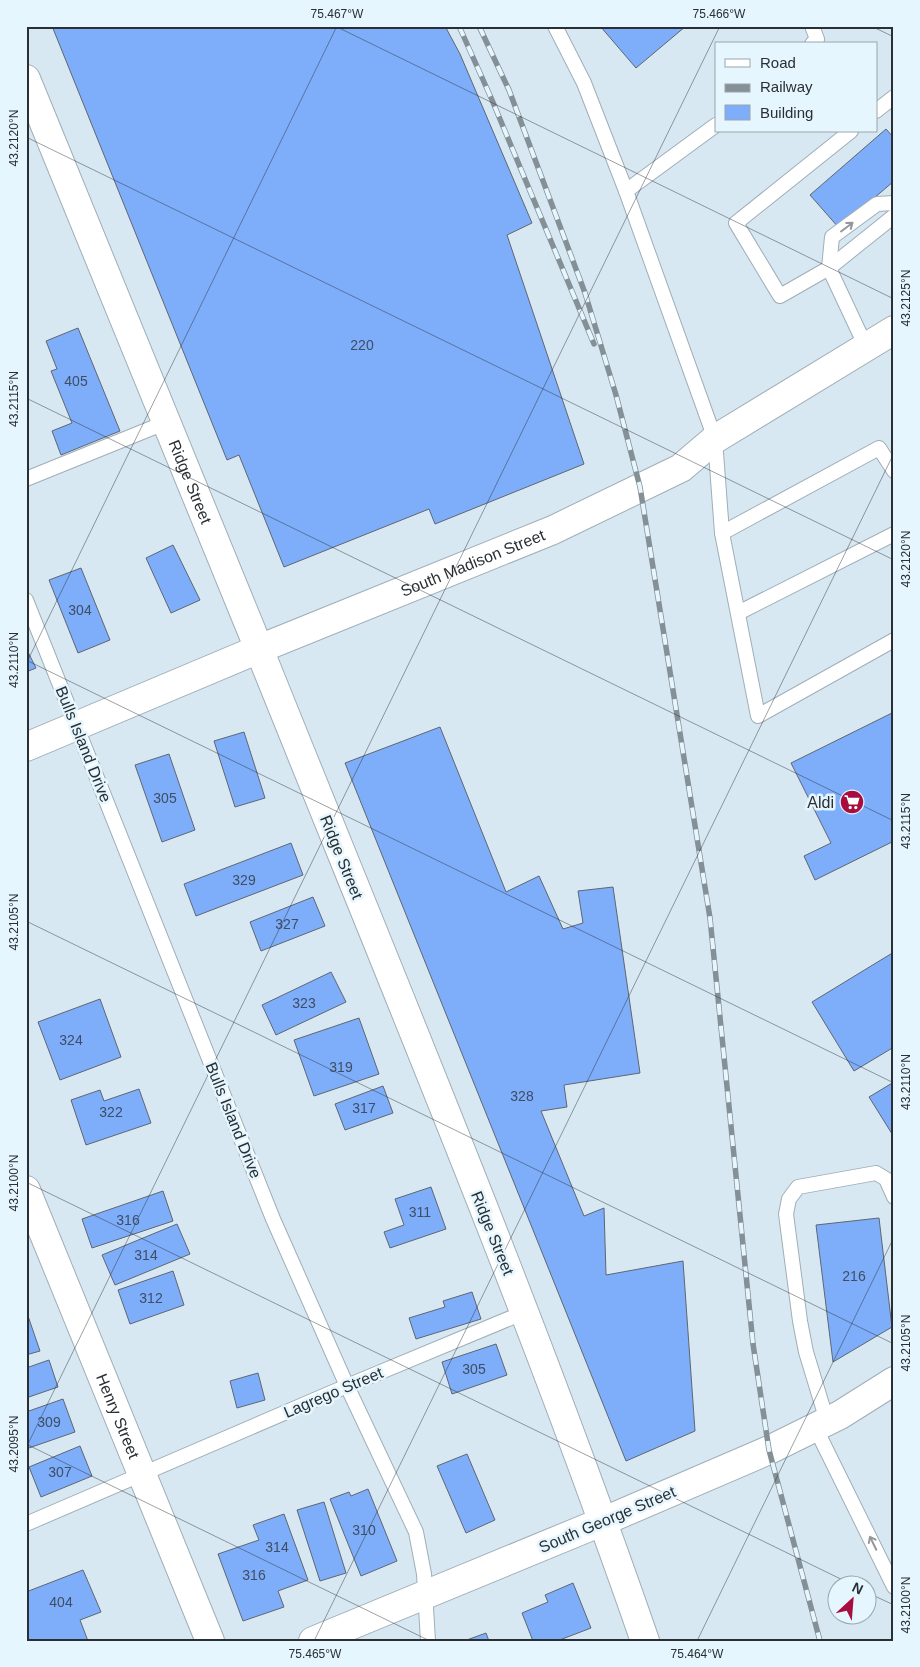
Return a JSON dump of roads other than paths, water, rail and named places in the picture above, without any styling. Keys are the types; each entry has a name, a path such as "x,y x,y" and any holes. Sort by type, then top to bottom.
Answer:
{"street":[{"name":"Ridge Street","path":"26,79 259,649 525,1312 604,1521 645,1641"},
{"name":"South Madison Street","path":"26,747 259,649 554,530 681,468 715,439 884,341"},
{"name":"Henry Street","path":"26,1190 210,1641"},
{"name":"South George Street","path":"313,1641 604,1521 769,1450 821,1424 894,1381"}],"lane":[{"path":"555,26 584,83 626,191 715,439 722,533 758,716 894,640"},
{"path":"878,109 894,97"},
{"path":"626,191 715,126"},
{"path":"850,132 736,223 780,296 829,268 894,216"},
{"path":"884,341 829,268 832,237 877,204 894,203"},
{"path":"26,479 167,422"},
{"path":"722,533 879,448 894,471"},
{"path":"738,613 894,534"},
{"name":"Bulls Island Drive","path":"26,600 273,1219 347,1386 416,1532 424,1574 428,1641"},
{"path":"894,1197 886,1179 876,1173 798,1186 789,1199 786,1214 800,1321 821,1424 894,1587"},
{"name":"Lagrego Street","path":"26,1524 525,1312"}],"railway":[{"path":"459,26 594,344"},
{"path":"479,26 509,90 585,293 616,395 640,487 710,918 753,1344 769,1450 820,1641"}],"place":[{"name":"Aldi","path":"852,802"}]}
